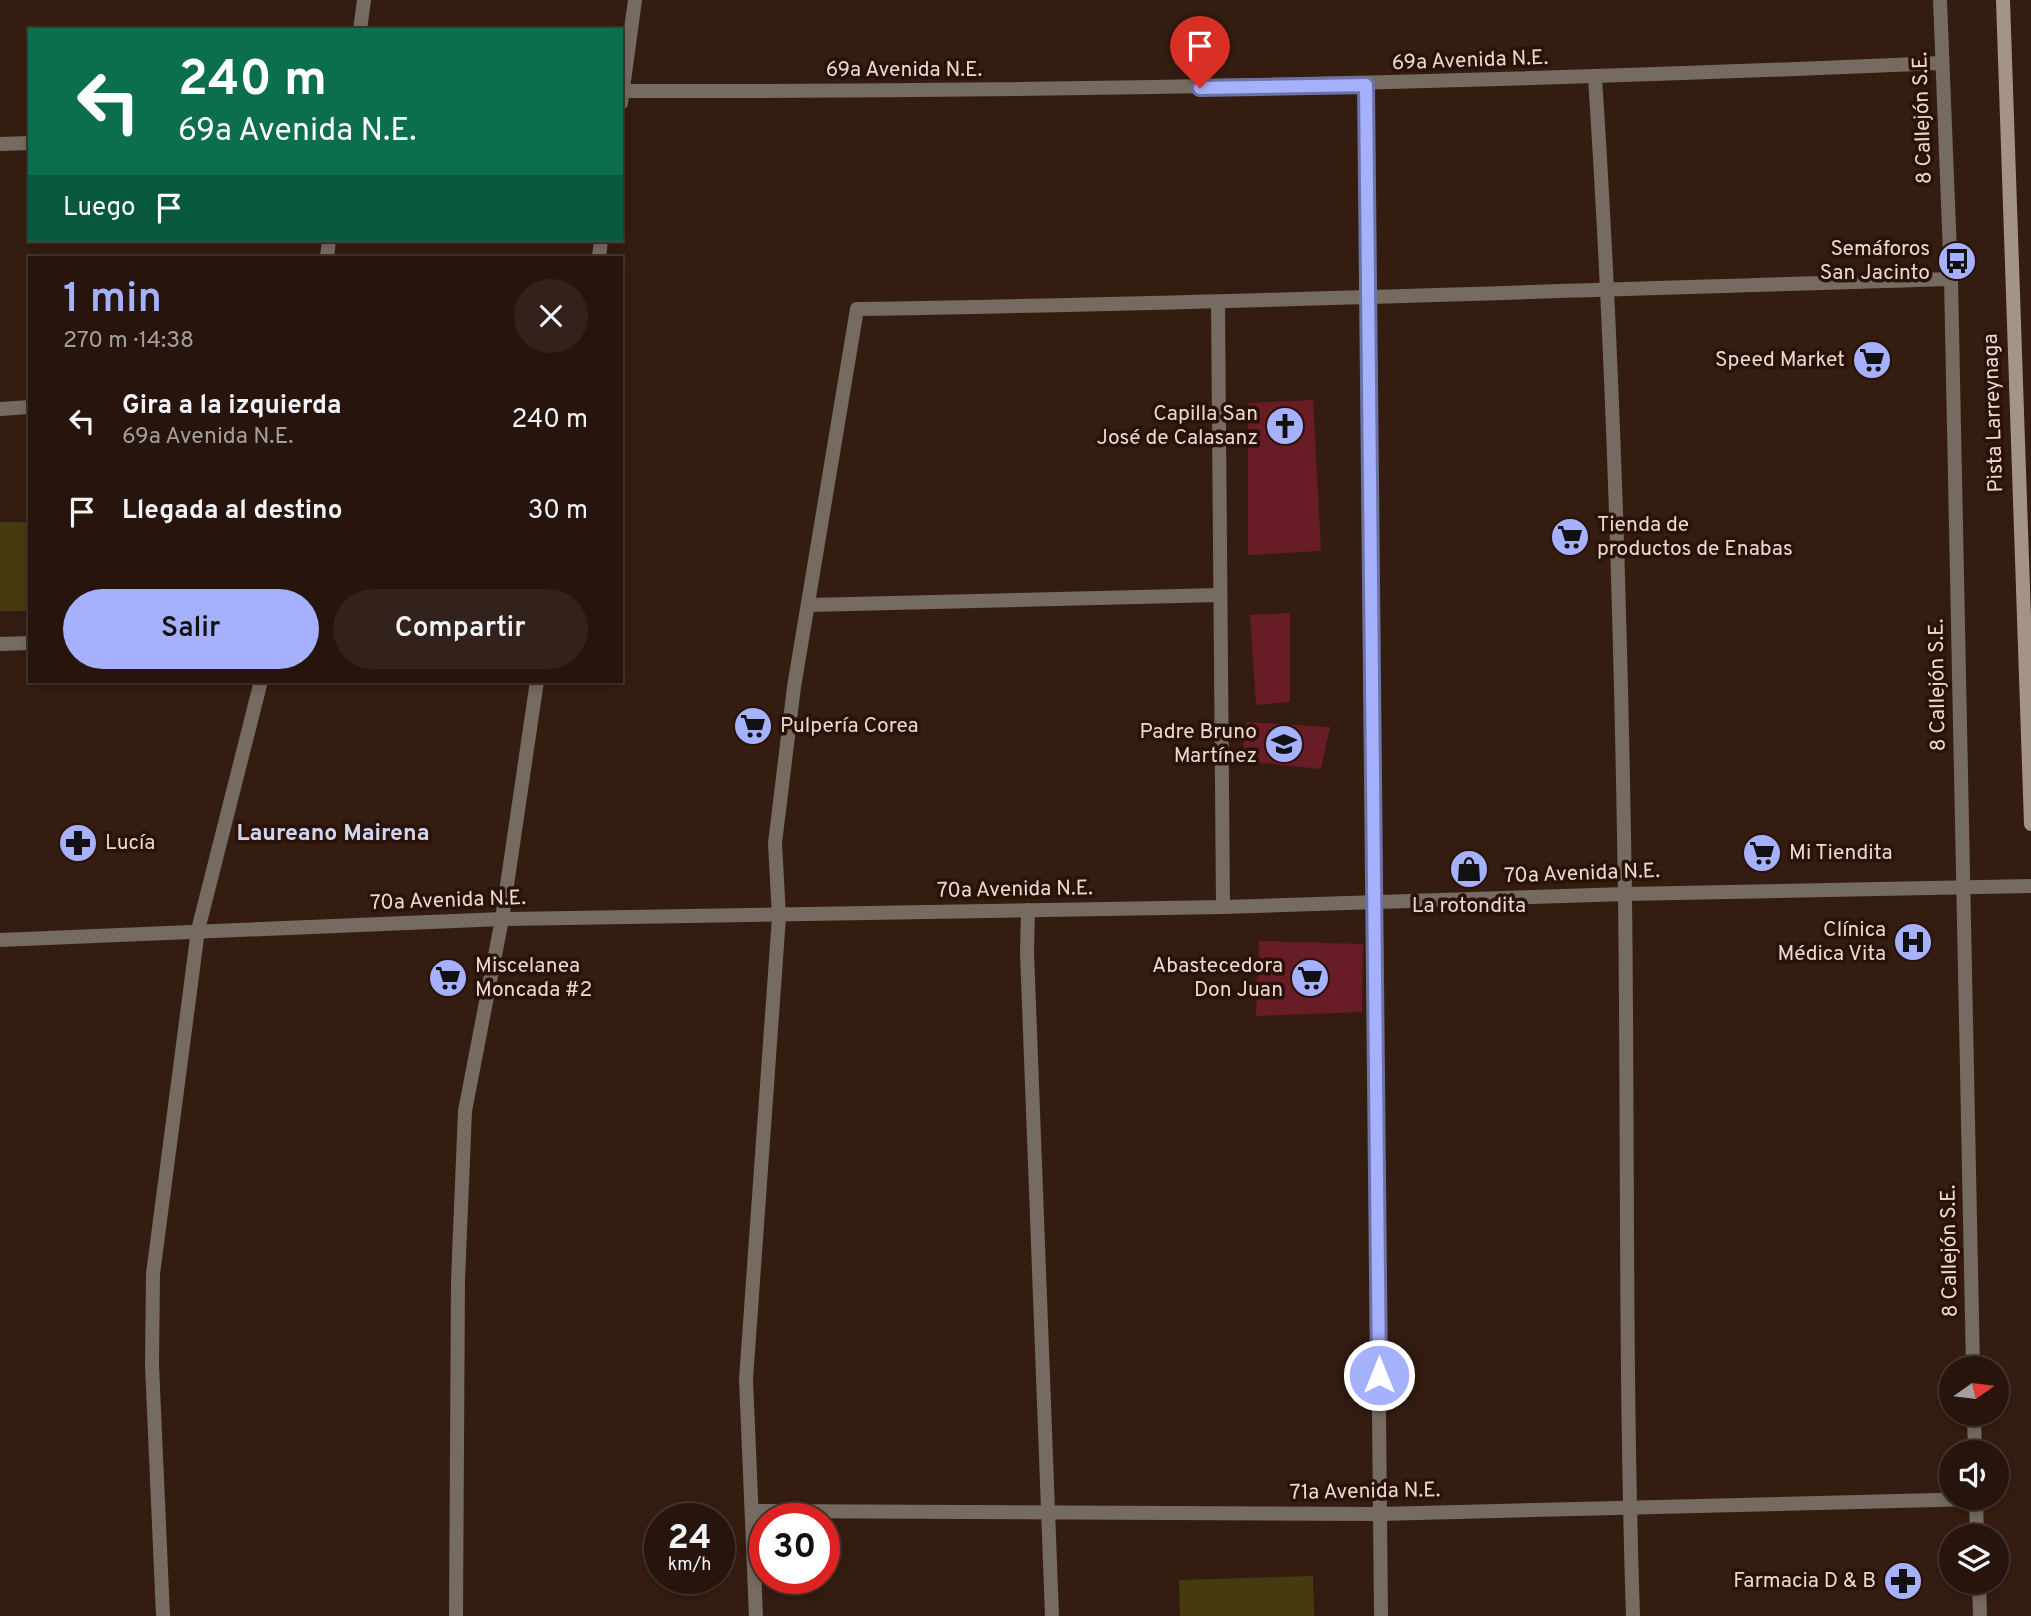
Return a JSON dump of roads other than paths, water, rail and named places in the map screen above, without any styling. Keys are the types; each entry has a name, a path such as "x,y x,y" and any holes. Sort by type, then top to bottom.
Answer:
{"main road":[{"name":"Pista Larreynaga","path":"2003,0 2031,824"}],"street":[{"path":"360,28 364,0"},
{"path":"623,90 635,0"},
{"name":"8 Callejón S.E.","path":"1940,0 1951,279 1973,1356"},
{"name":"69a Avenida N.E.","path":"623,97 1366,85 1941,63"},
{"path":"1595,78 1609,289 1625,894 1629,1505 1633,1616"},
{"path":"1366,85 1381,1616"},
{"path":"0,144 28,143"},
{"path":"753,1503 746,1380 779,917 775,843 808,605 858,309 1218,303 1366,295 1951,279"},
{"path":"1218,303 1223,907"},
{"path":"0,409 28,407"},
{"path":"808,605 1219,595"},
{"path":"0,644 28,643"},
{"path":"163,1616 152,1365 153,1274 198,930 260,683"},
{"path":"456,1616 458,1280 465,1111 502,919 537,683"},
{"name":"70a Avenida N.E.","path":"0,940 502,919 779,917 2031,886"},
{"path":"1028,910 1027,952 1052,1616"},
{"name":"71a Avenida N.E.","path":"840,1511 1380,1514 1629,1505 1939,1499"},
{"path":"755,1594 756,1616"},
{"path":"1979,1594 1980,1616"}],"place":[{"name":"Semáforos San Jacinto","path":"1957,261"},
{"name":"Speed Market","path":"1872,360"},
{"name":"Capilla San José de Calasanz","path":"1285,426"},
{"name":"Tienda de productos de Enabas","path":"1570,537"},
{"name":"Pulpería Corea","path":"753,726"},
{"name":"Padre Bruno Martínez","path":"1284,744"},
{"name":"Lucía","path":"78,843"},
{"name":"Mi Tiendita","path":"1762,853"},
{"name":"La rotondita","path":"1469,869"},
{"name":"Clínica Médica Vita","path":"1913,942"},
{"name":"Miscelanea Moncada #2","path":"448,978"},
{"name":"Abastecedora Don Juan","path":"1310,978"},
{"name":"Farmacia D & B","path":"1903,1581"}],"district":[{"name":"Laureano Mairena","path":"333,834"}]}
